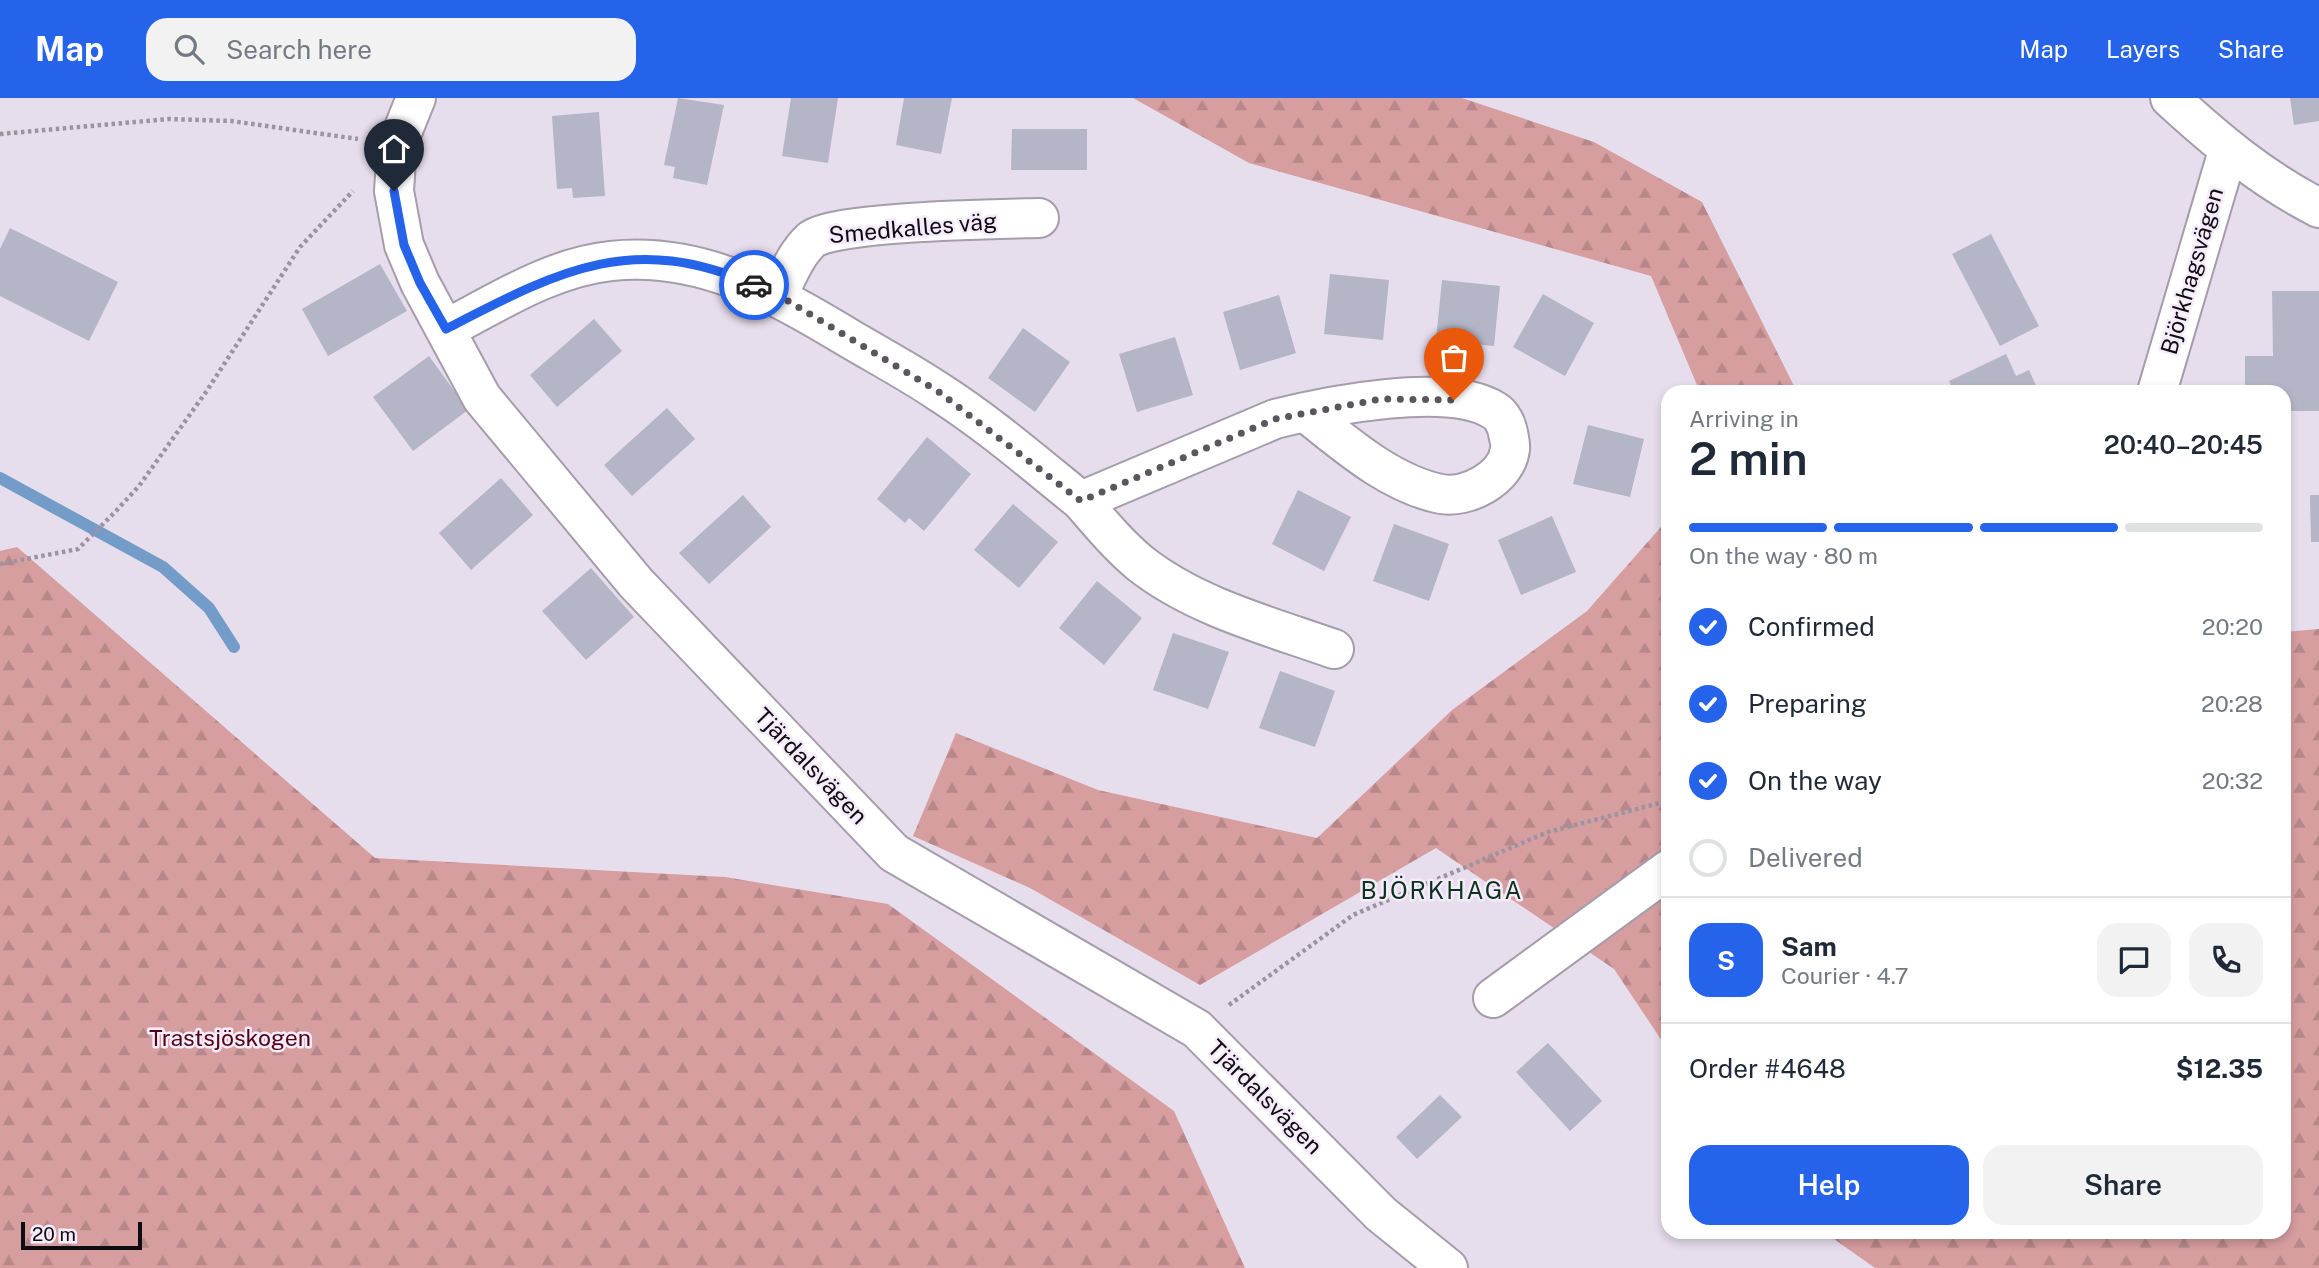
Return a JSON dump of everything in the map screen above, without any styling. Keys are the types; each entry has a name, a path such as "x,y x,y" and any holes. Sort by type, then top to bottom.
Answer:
{"street":[{"name":"Tjärdalsvägen","path":"416,98 397,145 394,191 404,245 420,283 482,398 636,583 894,853 1197,1029 1381,1214 1448,1268"},
{"name":"Björkhagsvägen","path":"2170,98 2228,151 2281,189 2319,208"},
{"name":"Björkhagsvägen","path":"2159,385 2228,151"},
{"name":"Smedkalles väg","path":"778,295 792,265 812,239 846,229 1040,218"},
{"path":"446,329 540,281 609,261 653,258 697,266 744,280 778,295 939,392 1081,501 1108,533 1142,564 1186,592 1237,615 1334,649"},
{"path":"1081,501 1275,419 1305,412 1381,399 1431,398 1476,403 1497,412 1507,428 1511,450 1500,472 1471,492 1444,495 1421,488 1379,467 1305,412"},
{"path":"1493,998 1661,875"}],"path":[{"path":"0,134 169,119 231,121 397,145"},
{"path":"0,564 78,549 116,511 139,486 206,392 300,247 397,145"},
{"path":"1197,1029 1353,915 1548,832 1661,803"}],"green space":[{"path":"1133,98 1462,98 1594,142 1702,202 1794,385 1697,385 1651,276 1249,163"},
{"path":"1661,527 1661,1040 1614,969 1436,848 1200,985 1030,888 913,836 956,733 1098,790 1317,838 1452,710 1587,611"},
{"name":"Trastsjöskogen","path":"17,547 375,858 725,877 888,904 1174,1111 1245,1268 0,1268 0,551"},
{"path":"2319,629 2319,1268 1875,1268 1834,1239 2291,1239 2291,631"}],"building":[{"path":"678,98 724,105 707,185 673,178 675,167 664,165"},
{"path":"791,98 838,98 828,163 782,156"},
{"path":"904,98 952,98 941,154 896,145"},
{"path":"2290,98 2319,98 2319,121 2294,125"},
{"path":"599,112 605,196 573,198 572,188 557,189 552,116"},
{"path":"1012,129 1087,129 1087,170 1011,170"},
{"path":"10,228 118,282 89,341 0,296 0,249"},
{"path":"1991,234 2039,326 2000,346 1952,254"},
{"path":"380,264 407,311 328,356 302,309"},
{"path":"1330,274 1389,280 1383,340 1324,334"},
{"path":"1442,280 1500,286 1494,346 1436,340"},
{"path":"2272,291 2319,291 2319,411 2291,411 2291,385 2245,385 2245,356 2273,356"},
{"path":"1543,294 1594,323 1565,376 1513,347"},
{"path":"1279,295 1296,353 1240,370 1223,312"},
{"path":"594,319 622,351 557,407 530,375"},
{"path":"1023,328 1070,362 1035,412 988,378"},
{"path":"1175,337 1193,395 1137,412 1119,354"},
{"path":"2006,354 2016,376 2029,370 2036,385 1951,385 1949,381"},
{"path":"429,356 468,410 413,451 373,397"},
{"path":"667,408 695,439 632,496 604,465"},
{"path":"1588,425 1644,439 1630,497 1573,484"},
{"path":"927,437 971,474 924,531 909,518 905,523 877,499"},
{"path":"501,478 533,515 471,570 439,533"},
{"path":"1298,490 1351,517 1324,571 1272,544"},
{"path":"743,495 771,527 709,584 679,553"},
{"path":"2310,495 2319,495 2319,542 2311,542"},
{"path":"1013,504 1058,542 1019,588 974,550"},
{"path":"1552,516 1576,572 1521,595 1498,540"},
{"path":"1394,524 1449,544 1429,601 1373,581"},
{"path":"591,568 634,617 586,660 542,611"},
{"path":"1097,581 1142,618 1104,665 1059,628"},
{"path":"1173,633 1229,652 1208,709 1153,690"},
{"path":"1280,671 1335,691 1315,747 1259,728"},
{"path":"1548,1043 1602,1101 1570,1131 1516,1072"},
{"path":"1440,1095 1462,1117 1417,1159 1396,1137"}],"waterway":[{"path":"0,478 163,567 209,608 234,647"}],"way so far":[{"path":"754,285 778,295 939,392 1081,501 1275,419 1381,399 1454,400"}],"district":[{"name":"BJÖRKHAGA","path":"1442,891"}],"route":[{"path":"394,191 404,245 420,283 446,329 540,281 570,270 609,261 653,258 697,266 754,285"}]}
